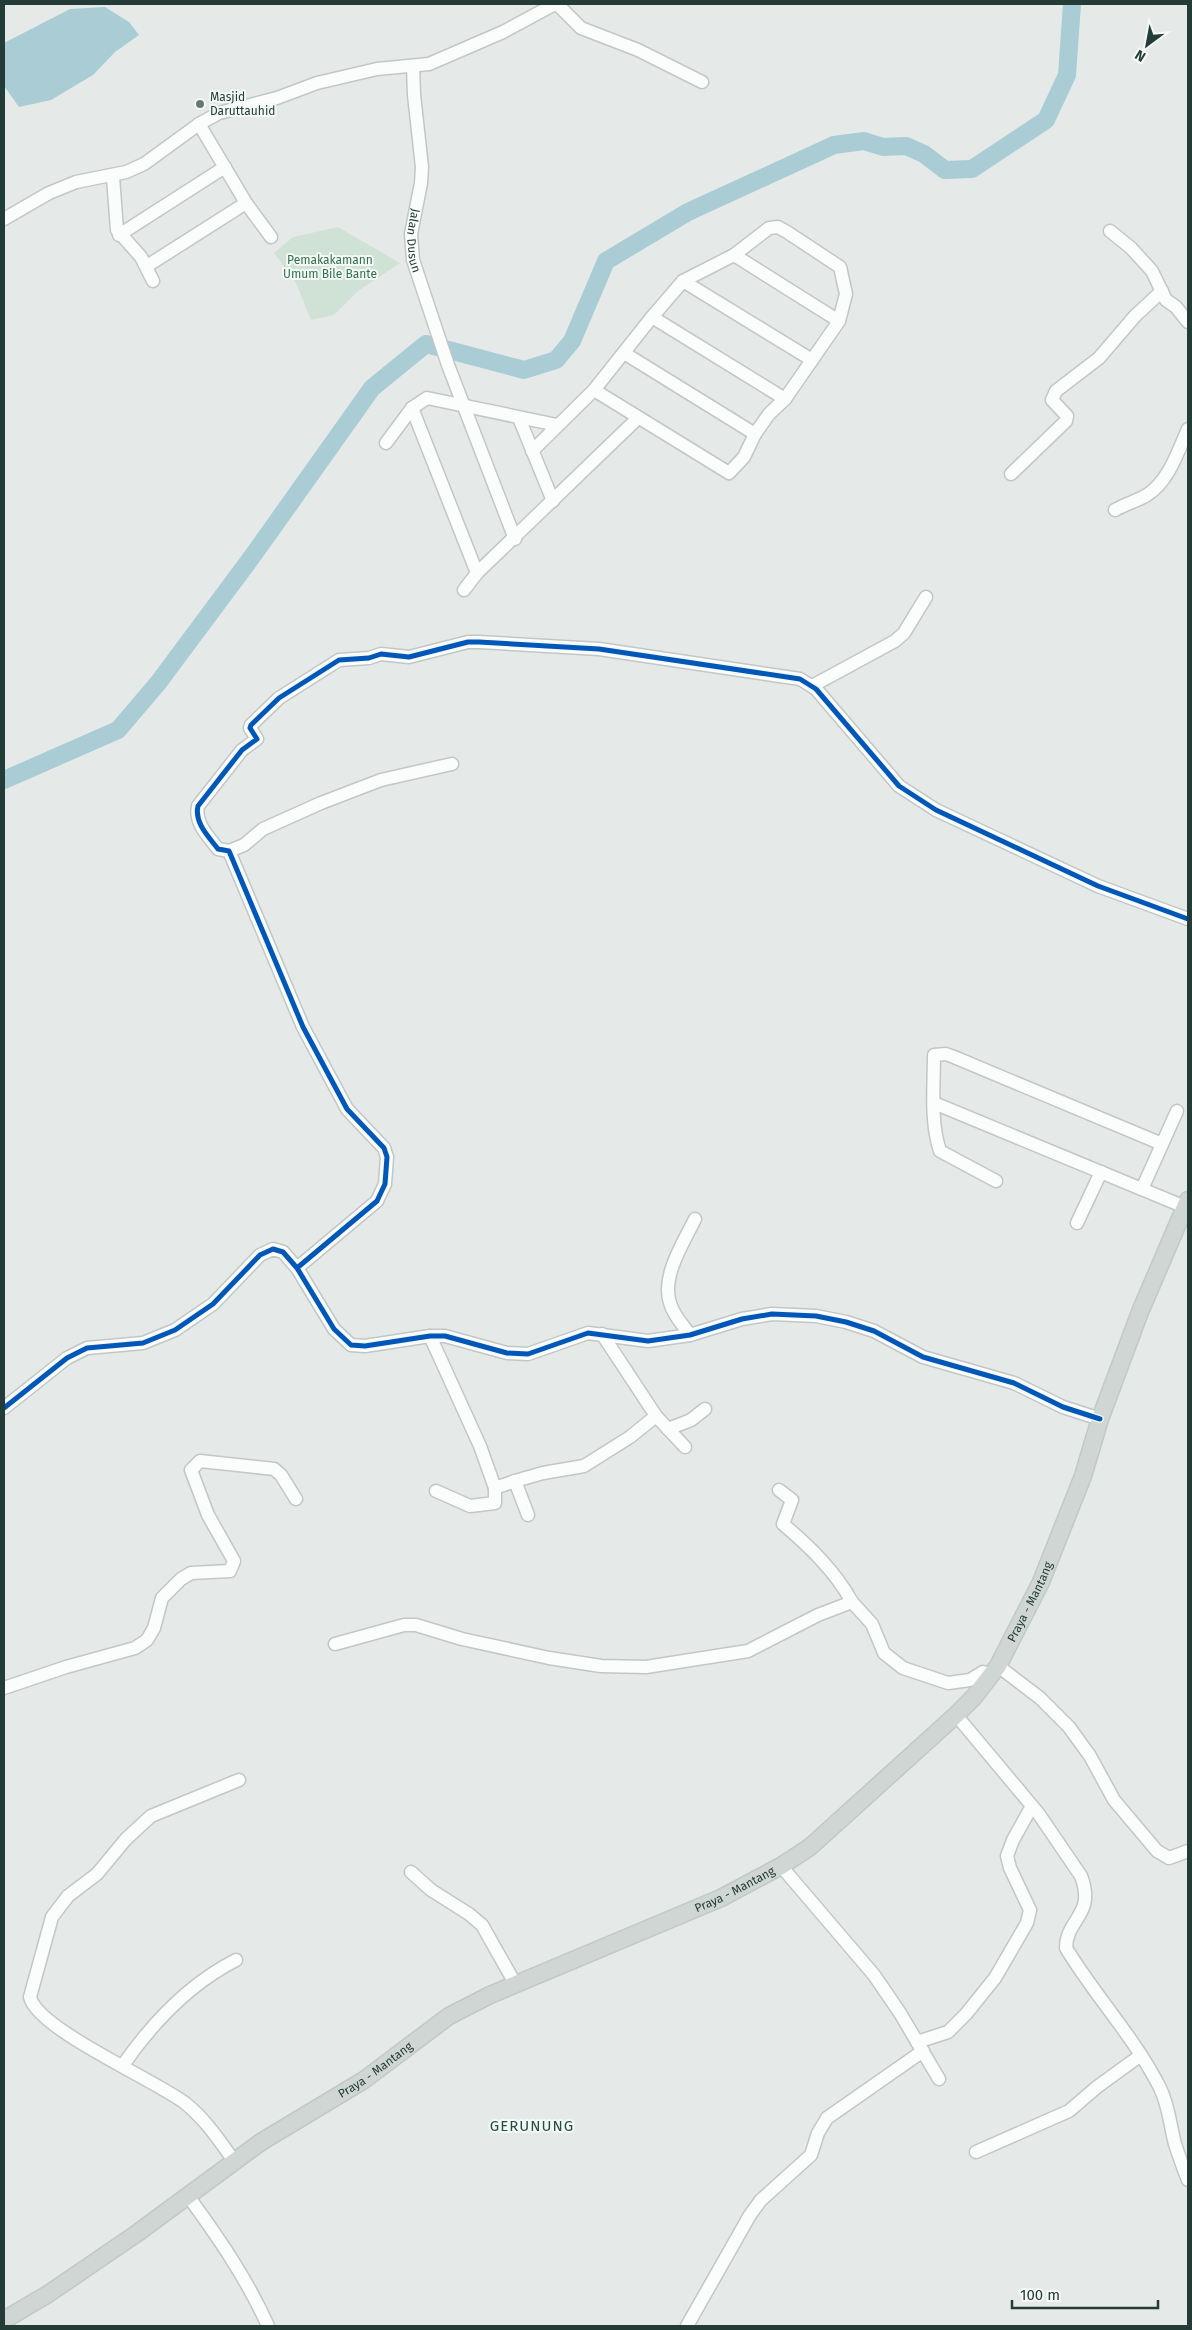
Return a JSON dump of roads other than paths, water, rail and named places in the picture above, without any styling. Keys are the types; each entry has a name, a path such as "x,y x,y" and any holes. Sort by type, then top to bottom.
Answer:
{"main road":[{"name":"Praya - Mantang","path":"4,2320 48,2294 188,2196 261,2142 364,2080 449,2016 516,1985 721,1898 781,1866 810,1847 956,1715 995,1671 1041,1582 1082,1476 1100,1419 1140,1312 1187,1204"}],"street":[{"path":"4,219 49,193 76,182 113,176 144,164 199,124 219,113 277,98 317,83 377,69 429,64 451,56 556,4 586,30 638,50 702,82"},
{"name":"Jalan Dusun","path":"413,66 414,95 422,167 421,183 411,234 411,247 448,366 466,407 514,539"},
{"path":"199,124 246,203 271,236"},
{"path":"119,234 225,168"},
{"path":"113,176 116,230 147,266 154,281"},
{"path":"147,266 246,203"},
{"path":"532,451 594,390 652,316 683,282 734,255 769,228 778,227 840,267 846,294 839,320 785,399 769,414 755,434 744,457 729,473 594,390"},
{"path":"1110,232 1155,275 1166,301 1176,307 1188,322"},
{"path":"734,255 839,320"},
{"path":"683,282 812,360"},
{"path":"1011,474 1066,421 1067,416 1052,400 1056,391 1099,358 1125,326 1162,291"},
{"path":"652,316 785,399"},
{"path":"624,353 755,434"},
{"path":"386,443 412,408 427,398 558,425"},
{"path":"412,408 476,573"},
{"path":"519,418 553,501"},
{"path":"464,590 476,573 514,539 638,418"},
{"path":"1115,510 1147,495 1160,483 1177,455 1188,429"},
{"path":"812,686 895,641 904,633 926,597"},
{"path":"452,764 381,780 320,803 269,826 244,844 228,851 218,850 198,821 198,806 242,750 257,739 250,728 251,725 279,698 339,660 368,658 381,654 409,657 468,642 598,649 735,671 791,676 812,686 899,786 936,810 1098,886 1188,919"},
{"path":"228,851 303,1026 347,1109 384,1148 387,1157 385,1184 377,1201 297,1268"},
{"path":"996,1181 940,1151 937,1142 934,1103 934,1055 946,1054 1162,1144"},
{"path":"934,1103 1142,1189 1187,1204"},
{"path":"1142,1189 1177,1111"},
{"path":"1077,1223 1101,1172"},
{"path":"690,1335 672,1310 668,1294 672,1271 695,1219"},
{"path":"4,1408 67,1358 87,1348 143,1343 175,1330 213,1304 260,1255 273,1249 284,1252 297,1268 334,1329 351,1345 365,1346 430,1336 457,1338 490,1349 519,1354 543,1350 580,1335 602,1334 648,1341 690,1335 742,1319 772,1314 816,1316 846,1322 874,1331 922,1357 1014,1383 1063,1407 1100,1419"},
{"path":"602,1334 656,1416 685,1447"},
{"path":"430,1336 480,1446 495,1488 495,1503 474,1507 436,1491"},
{"path":"668,1429 690,1420 705,1409"},
{"path":"495,1488 543,1473 584,1466 630,1437 656,1416"},
{"path":"4,1688 66,1667 135,1648 147,1640 154,1628 162,1598 180,1579 191,1573 230,1571 234,1561 208,1515 191,1470 195,1464 200,1461 274,1469 281,1475 296,1499"},
{"path":"515,1482 528,1515"},
{"path":"779,1490 792,1500 783,1524 820,1558 844,1588 852,1602 872,1624 884,1654 903,1668 948,1683 970,1680 984,1672 995,1671 1040,1698 1069,1727 1090,1756 1114,1800 1157,1851 1169,1858 1188,1851"},
{"path":"335,1644 404,1625 416,1625 462,1639 549,1658 601,1666 646,1667 748,1651 818,1615 852,1602"},
{"path":"956,1715 1032,1806 1081,1876 1084,1885 1084,1906 1068,1936 1066,1948 1090,1986 1140,2055 1164,2097 1176,2144 1188,2180"},
{"path":"234,2161 199,2115 152,2081 102,2055 43,2017 31,2002 31,1987 52,1917 68,1896 106,1866 126,1840 145,1820 239,1780"},
{"path":"687,2326 750,2215 762,2200 811,2155 818,2133 827,2118 920,2047 948,2032 966,2014 999,1972 1027,1924 1030,1910 1010,1868 1007,1856 1013,1840 1032,1806"},
{"path":"781,1866 874,1974 939,2079"},
{"path":"411,1872 431,1890 482,1925 516,1985"},
{"path":"123,2066 147,2031 158,2020 196,1985 236,1960"},
{"path":"976,2152 1069,2111 1097,2087 1140,2055"},
{"path":"188,2196 234,2263 257,2301 268,2326"}],"water":[{"path":"105,7 129,22 139,35 115,52 93,75 51,100 19,107 4,86 4,43 70,9"}],"waterway":[{"path":"4,780 118,730 158,683 254,554 372,388 426,344 524,370 556,360 572,341 606,261 688,212 834,145 864,141 883,147 906,146 924,154 945,170 972,169 1046,120 1067,75 1072,4"}],"place":[{"name":"Masjid Daruttauhid","path":"200,104"}],"district":[{"name":"GERUNUNG","path":"532,2126"}],"park label":[{"name":"Pemakakamann Umum Bile Bante","path":"330,267"}]}
